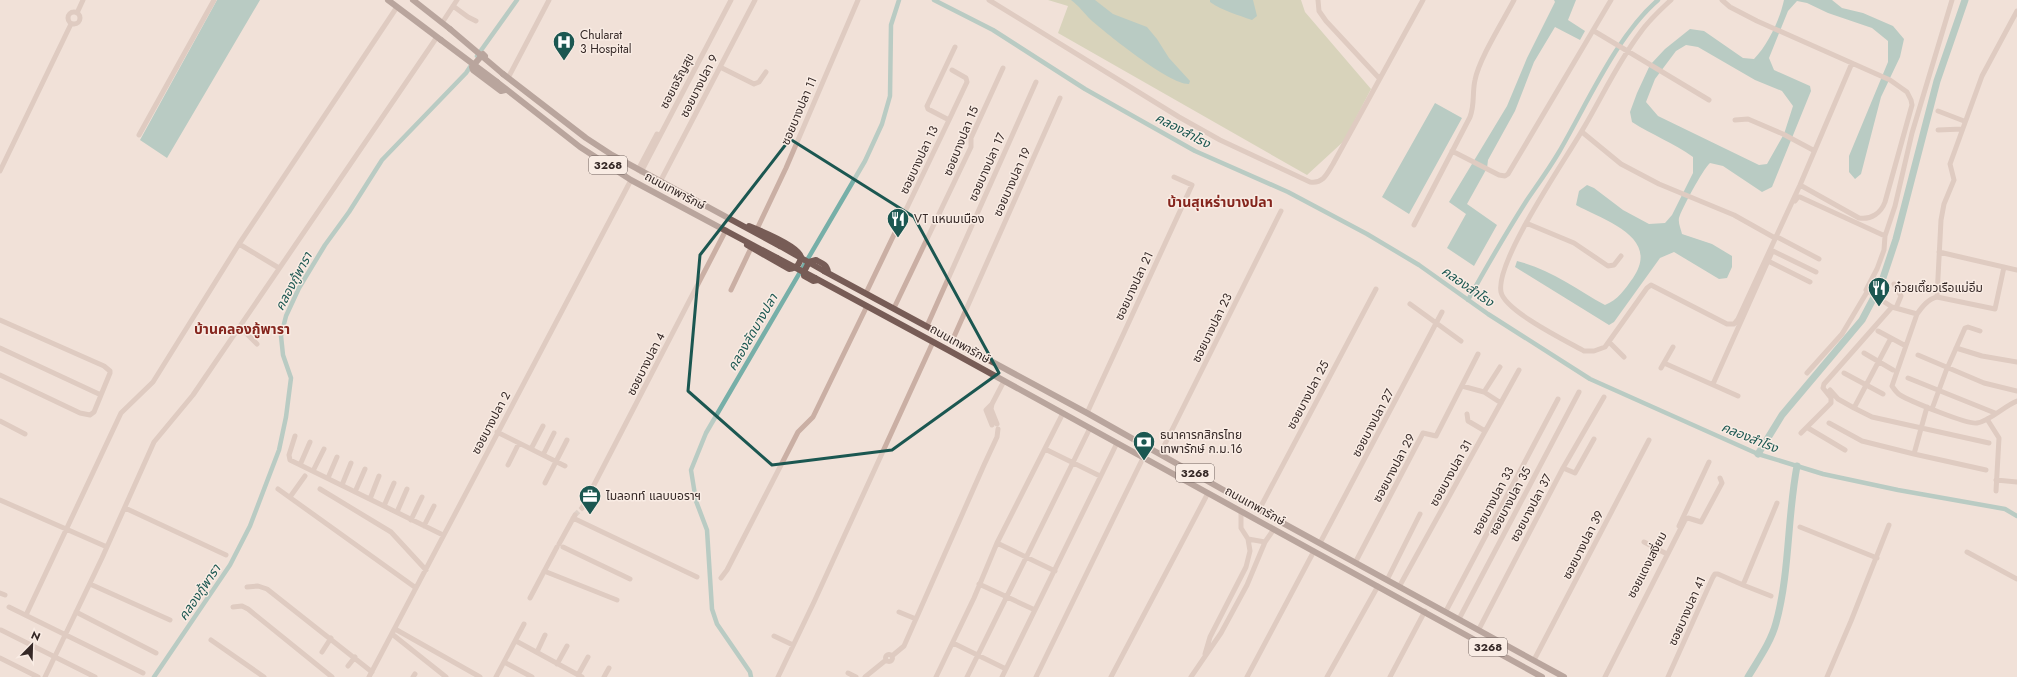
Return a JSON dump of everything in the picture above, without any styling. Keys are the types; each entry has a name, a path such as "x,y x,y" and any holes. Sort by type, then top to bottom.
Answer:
{"main road":[{"name":"ถนนเทพารักษ์","path":"388,0 580,147 631,180 933,342 1274,530 1425,611 1542,677"},
{"name":"ถนนเทพารักษ์","path":"413,0 450,28 506,76 586,138 640,171 953,339 1259,510 1479,629 1564,677"},
{"path":"506,76 505,72 483,54 472,67 473,70 501,91 506,89"},
{"path":"728,231 751,248 789,269 795,268 800,263 801,257 798,251 757,229 730,220"},
{"path":"816,279 813,281 804,276 804,272 809,262 816,260 827,268 826,271"},
{"path":"1334,562 1338,553"}],"street":[{"path":"77,13 83,0"},
{"path":"139,135 214,0"},
{"path":"442,23 457,0"},
{"path":"506,76 549,0"},
{"path":"640,171 727,0"},
{"name":"ซอยเจริญสุข","path":"640,171 731,0"},
{"name":"ซอยบางปลา 9","path":"660,182 755,0"},
{"name":"ซอยบางปลา 11","path":"757,229 786,168 858,0"},
{"path":"989,0 1179,117 1220,140 1316,183 1323,180 1333,164 1423,0"},
{"path":"1318,0 1319,11 1326,21 1380,78"},
{"path":"1414,225 1473,108 1474,81 1479,67 1514,0"},
{"path":"1452,151 1499,175 1505,176 1508,174 1611,0"},
{"path":"1671,0 1649,21 1628,51 1582,132 1526,222 1504,271 1501,294 1505,300 1525,317 1584,351 1600,350 1609,342 1647,288 1651,285 1727,324 1734,324 1738,319 1798,197 1885,236"},
{"path":"1722,0 1741,14 1890,80 1907,92 1911,100 1912,105 1883,208 1876,214 1866,219 1859,218 1800,185"},
{"path":"1808,373 1842,334 1868,293 1866,290 1882,258 1886,244 1885,236 1895,206 1912,133 1952,0"},
{"path":"453,6 476,21"},
{"path":"26,615 121,413 153,382 239,244 397,7"},
{"path":"1938,297 1939,252 1944,204 1954,180 1950,164 1964,121 1982,76 2017,11"},
{"path":"71,24 68,16 70,13 77,13"},
{"path":"0,170 71,24 79,21 80,18 77,13"},
{"path":"1594,31 1622,46 1648,64 1709,100"},
{"path":"45,677 90,584 156,438 185,406 439,38"},
{"name":"ซอยบางปลา 13","path":"866,293 949,120 928,109 927,106 955,47"},
{"path":"1713,384 1773,251 1813,150 1852,63"},
{"path":"720,67 754,84 759,82 766,72"},
{"name":"ซอยบางปลา 15","path":"894,308 965,162 971,147 971,138 1003,68"},
{"path":"949,120 968,82 966,78 952,70"},
{"name":"ซอยบางปลา 17","path":"927,326 1036,82"},
{"name":"ซอยบางปลา 19","path":"953,339 1060,98"},
{"path":"1938,111 1964,121"},
{"path":"1735,120 1746,118 1792,138 1813,150"},
{"path":"1938,130 1962,129"},
{"path":"1582,132 1621,164 1683,193 1734,214 1777,238 1819,258"},
{"name":"ซอยบางปลา 21","path":"1087,413 1192,185 1174,177"},
{"name":"ซอยบางปลา 2","path":"372,675 443,535 631,180"},
{"name":"ซอยบางปลา 23","path":"1160,454 1281,211"},
{"path":"1526,222 1574,243 1608,266 1614,265 1621,256"},
{"name":"ซอยบางปลา 4","path":"582,508 728,231"},
{"path":"239,244 279,268"},
{"path":"731,290 751,248"},
{"path":"1773,251 1816,272"},
{"path":"1939,252 2017,270"},
{"path":"1768,261 1810,282"},
{"path":"2006,267 1995,309 1938,297 1926,303 1917,314 1905,353 1892,386 1900,395 1973,424 1987,419 2017,401"},
{"path":"1801,433 1808,428 1832,400 1823,388 1824,384 1894,307 1901,296 1894,284"},
{"name":"ซอยบางปลา 25","path":"1259,510 1376,289"},
{"path":"1868,293 1882,302 1917,314"},
{"path":"1410,304 1437,322 1461,341"},
{"path":"721,578 732,561 798,432 814,414 867,306"},
{"name":"ซอยบางปลา 27","path":"1320,543 1442,312"},
{"path":"0,320 108,369 110,374 94,412 87,415 0,375"},
{"path":"240,327 257,344"},
{"path":"1914,454 1930,408 1965,328 1968,327 1980,331"},
{"path":"1878,331 1904,345"},
{"path":"1854,408 1891,338"},
{"path":"778,677 933,342"},
{"path":"1609,342 1624,357"},
{"path":"1661,368 1673,347"},
{"path":"0,348 101,395"},
{"path":"1956,348 1982,356 2017,362"},
{"path":"1864,353 1893,370"},
{"name":"ซอยบางปลา 29","path":"1355,563 1423,433 1436,436 1478,354"},
{"path":"1918,355 1984,383 2017,391"},
{"path":"1664,363 1738,396"},
{"path":"1484,392 1500,367"},
{"name":"ซอยบางปลา 31","path":"1399,587 1519,370"},
{"path":"1844,372 1883,394"},
{"path":"1908,378 1995,413"},
{"path":"865,677 886,660 889,662 892,661 892,656 904,646 996,437 994,425 986,410 992,404 1004,381"},
{"path":"1462,386 1484,392 1501,403"},
{"path":"1830,390 1838,398 1854,408 1872,416 1989,442"},
{"name":"ซอยบางปลา 35","path":"1459,619 1578,392"},
{"name":"ซอยบางปลา 37","path":"1479,629 1563,468 1604,397"},
{"name":"ซอยบางปลา 33","path":"1446,611 1558,399"},
{"path":"936,677 953,643 997,543 1063,413"},
{"path":"1467,414 1466,418 1468,421 1485,431"},
{"path":"1987,419 1998,438 1996,491"},
{"path":"0,421 25,434"},
{"path":"1830,423 1862,441 1986,470"},
{"path":"531,449 543,426"},
{"path":"967,677 1090,428"},
{"path":"1808,428 1845,450"},
{"path":"497,432 565,466"},
{"path":"543,455 554,433"},
{"path":"295,436 289,458 300,465 443,535"},
{"path":"1563,468 1575,473 1594,439"},
{"path":"545,483 566,440"},
{"name":"ซอยบางปลา 39","path":"1534,660 1649,440"},
{"path":"300,465 310,442"},
{"path":"508,465 518,443"},
{"path":"1002,677 1117,443"},
{"path":"313,471 324,449"},
{"path":"1045,449 1100,476"},
{"path":"328,478 337,456"},
{"path":"1036,677 1143,458"},
{"name":"ซอยแดงเสงี่ยม","path":"1602,677 1709,462"},
{"path":"342,485 351,463"},
{"path":"355,492 365,469"},
{"path":"290,497 305,476"},
{"path":"370,499 379,476"},
{"path":"1605,677 1686,520 1688,518 1701,522 1722,483 1720,478"},
{"path":"1996,480 2017,482"},
{"path":"384,506 394,483"},
{"path":"278,489 416,588"},
{"path":"320,489 391,532 426,570"},
{"path":"397,512 407,489"},
{"path":"1111,677 1208,493"},
{"path":"411,520 422,497"},
{"path":"0,500 32,515 68,528 107,547"},
{"path":"1771,596 1743,585 1777,503"},
{"path":"424,526 434,506"},
{"path":"125,508 226,555"},
{"path":"1191,677 1205,654 1210,637 1243,576 1250,551 1248,539 1241,528 1242,512"},
{"path":"1387,580 1420,514"},
{"path":"530,598 544,571 560,546 574,516 697,577"},
{"path":"1827,677 1877,558 1888,525"},
{"path":"1800,527 1877,558"},
{"path":"1205,654 1213,648 1247,585 1259,553 1274,530"},
{"path":"1248,539 1265,542"},
{"path":"1644,542 1665,553"},
{"path":"997,543 1055,571"},
{"path":"560,546 630,579"},
{"path":"1250,551 1259,553"},
{"path":"1247,677 1314,551"},
{"path":"1967,552 2017,579"},
{"path":"544,571 617,600"},
{"name":"ซอยบางปลา 41","path":"1668,677 1715,574 1743,585"},
{"path":"90,584 170,620"},
{"path":"979,584 1035,610"},
{"path":"247,587 258,586 267,588 331,638 355,658 372,675"},
{"path":"1327,677 1378,586"},
{"path":"233,607 242,606 248,609 332,677"},
{"path":"10,607 143,673"},
{"path":"1390,677 1425,611"},
{"path":"76,612 156,653"},
{"path":"899,612 916,619"},
{"path":"496,677 524,624"},
{"path":"1,630 95,677"},
{"path":"393,631 407,636 480,677"},
{"path":"393,631 403,643 446,677"},
{"path":"537,652 545,635"},
{"path":"403,643 407,636"},
{"path":"774,636 793,645"},
{"path":"322,652 331,638"},
{"path":"211,640 264,677"},
{"path":"516,641 580,676 588,657"},
{"path":"953,643 1006,669"},
{"path":"558,664 567,646"},
{"path":"0,658 38,677"},
{"path":"348,666 355,658"},
{"path":"504,662 532,677"},
{"path":"604,677 609,668"},
{"path":"848,674 856,677"}],"highlighted area":[{"path":"790,139 914,217 999,373 892,450 772,465 688,391 700,255"}],"green space":[{"path":"1048,0 1301,0 1305,12 1371,89 1344,141 1307,175 1058,33 1068,6"}],"water":[{"path":"217,0 260,0 167,158 140,140"},
{"path":"1071,0 1095,0 1113,14 1147,27 1157,39 1169,58 1190,81 1189,84 1180,82 1168,76 1139,58 1091,20"},
{"path":"1210,0 1253,0 1257,16 1252,20 1220,8 1210,2"},
{"path":"1554,0 1576,0 1568,20 1585,31 1580,40 1555,27 1534,62 1515,111 1488,160 1487,168 1467,204 1497,225 1474,266 1447,248 1466,214 1449,202 1507,106 1527,58 1555,2"},
{"path":"1784,0 1832,0 1842,8 1863,13 1893,26 1904,39 1900,57 1881,97 1861,174 1855,179 1849,172 1849,156 1888,62 1888,41 1872,28 1828,13 1807,3 1797,1 1788,11 1769,58 1774,70 1810,86 1811,91 1772,187 1762,192 1723,166 1710,163 1702,173 1679,218 1682,234 1712,244 1732,256 1732,267 1727,278 1719,279 1674,252 1660,258 1614,322 1609,325 1515,267 1517,261 1541,269 1605,305 1617,297 1633,278 1640,264 1640,252 1635,241 1626,232 1614,224 1576,205 1579,191 1587,185 1594,188 1623,210 1649,224 1665,223 1672,215 1693,173 1693,157 1678,147 1632,122 1630,112 1650,65 1665,49 1690,29 1704,31 1743,58 1754,59 1769,39","holes":["1686,45 1698,47 1755,80 1782,91 1793,106 1784,134 1767,164 1759,165 1658,116 1646,102 1655,79 1676,51"]},
{"path":"1435,103 1462,118 1409,214 1382,197"}],"waterway":[{"name":"คลองกู้พารา","path":"477,56 517,0"},
{"name":"คลองลัดบางปลา","path":"751,677 750,672 717,624 712,609 707,530 696,501 691,470 706,433 865,161 882,124 890,96 891,25 899,0"},
{"name":"คลองสำโรง","path":"934,0 993,30 1085,89 1195,151 1288,192 1367,234 1419,265 1488,314 1590,379 1758,454 1823,474 1898,490 2005,509 2017,516"},
{"path":"1468,300 1489,262 1527,200 1559,152 1616,51 1629,32 1658,0"},
{"path":"1758,454 1782,415 1862,320 1881,284 1896,239 1937,81 1965,0"},
{"name":"คลองกู้พารา","path":"154,677 230,565 250,526 279,450 286,417 291,378 283,355 281,336 286,316 299,288 325,245 349,212 382,160 466,73 472,64"},
{"path":"1748,677 1771,637 1781,604 1791,505 1797,466"}],"tunnel":[{"path":"575,515 582,508"}],"place":[{"name":"Chularat 3 Hospital","path":"564,62"},
{"name":"VT แหนมเนือง","path":"898,238"},
{"name":"ก๋วยเตี๊ยวเรือแม่อิ่ม","path":"1879,308"},
{"name":"ธนาคารกสิกรไทย เทพารักษ์ ก.ม.16","path":"1144,462"},
{"name":"ไมลอทท์ แลบบอราฯ","path":"590,516"}],"district":[{"name":"บ้านสุเหร่าบางปลา","path":"1220,202"},
{"name":"บ้านคลองกู้พารา","path":"242,329"}]}
